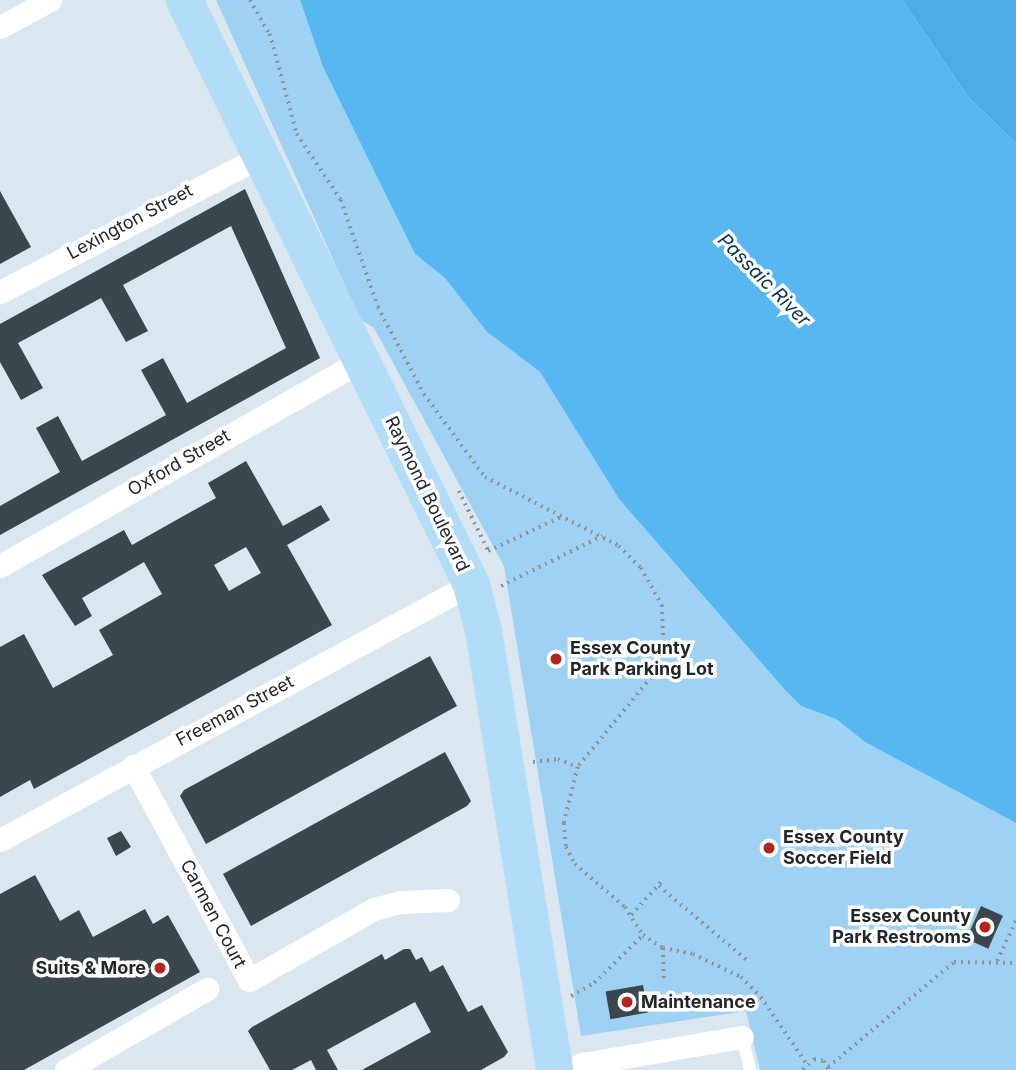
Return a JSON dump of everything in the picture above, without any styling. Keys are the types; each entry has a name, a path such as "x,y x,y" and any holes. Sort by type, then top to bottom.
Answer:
{"main road":[{"name":"Raymond Boulevard","path":"184,0 359,362 450,534 486,585 483,630 554,1070"}],"street":[{"path":"0,27 50,0"},
{"name":"Lexington Street","path":"0,292 261,156"},
{"name":"Oxford Street","path":"0,566 359,362"},
{"name":"Freeman Street","path":"0,840 133,766 486,585"},
{"name":"Carmen Court","path":"133,766 249,980 374,909 400,902 447,900"},
{"path":"66,1070 207,989"},
{"path":"570,1070 582,1064 742,1037"}],"lane":[{"path":"742,1037 750,1070"}],"path":[{"path":"250,0 270,34 297,134 341,201 378,307 424,394 485,477 619,546 652,584 662,605 664,648 656,671 578,767 564,824 566,847 575,864 631,915 643,934 663,948 693,954 741,977 761,997 806,1063"},
{"path":"417,397 424,394"},
{"path":"488,551 561,517"},
{"path":"486,585 602,536"},
{"path":"531,762 558,759 578,767"},
{"path":"631,915 660,884 748,961"},
{"path":"997,961 1016,920"},
{"path":"575,995 594,983 643,934"},
{"path":"663,948 664,981"},
{"path":"803,1070 806,1063 819,1059 828,1069 954,962 1016,963"}],"shaded area":[{"path":"216,0 300,0 323,67 415,254 445,278 487,332 540,372 619,499 785,690 801,706 836,719 865,742 1016,823 1016,1070 760,1070 746,1011 581,1036 504,566 374,328 360,319"},
{"path":"902,0 1016,0 1016,143 969,98"}],"water":[{"name":"Passaic River","path":"300,0 902,0 969,98 1016,143 1016,823 865,742 836,719 801,706 785,690 619,499 540,372 487,332 445,278 415,254 323,67"}],"building":[{"path":"245,189 320,358 0,535 0,506 60,472 36,428 58,416 82,461 166,415 141,370 163,358 187,403 286,348 231,226 123,285 148,331 126,342 101,298 18,343 43,388 21,400 0,362 0,324"},
{"path":"0,191 31,247 0,264"},
{"path":"246,461 283,526 321,505 330,520 287,545 332,625 34,789 30,780 0,797 0,647 24,634 53,688 113,655 99,630 162,594 144,562 82,598 92,616 75,626 42,575 124,530 132,545 216,498 208,483","holes":["246,547 261,573 229,591 214,565"]},
{"path":"430,656 457,706 206,844 180,796 184,790"},
{"path":"445,752 471,801 467,806 251,926 223,874"},
{"path":"121,831 131,847 116,856 107,838"},
{"path":"35,875 60,921 79,910 93,937 145,909 153,924 168,915 200,972 24,1070 0,1070 0,894"},
{"name":"Essex County Park Restrooms","path":"981,906 1003,916 988,949 966,939"},
{"path":"404,949 410,949 416,960 422,957 430,972 443,965 468,1012 482,1005 508,1052 504,1057 481,1070 362,1070 431,1032 415,1002 327,1050 338,1070 316,1070 311,1060 292,1070 270,1070 248,1031 252,1027 382,954 385,960"},
{"name":"Maintenance","path":"643,985 648,1013 610,1019 606,992"}],"place":[{"name":"Essex County Park Parking Lot","path":"556,659"},
{"name":"Essex County Soccer Field","path":"769,848"},
{"name":"Essex County Park Restrooms","path":"985,927"},
{"name":"Suits & More","path":"160,968"},
{"name":"Maintenance","path":"627,1002"}]}
